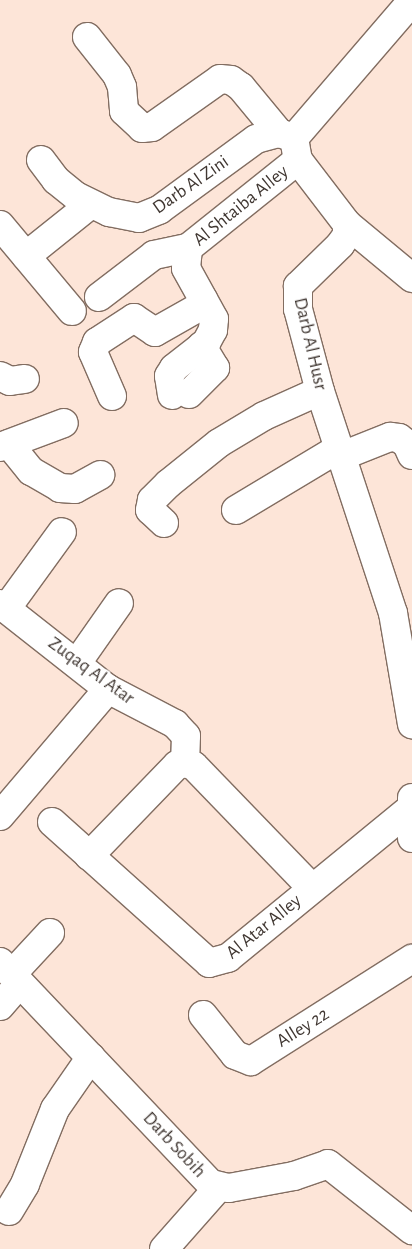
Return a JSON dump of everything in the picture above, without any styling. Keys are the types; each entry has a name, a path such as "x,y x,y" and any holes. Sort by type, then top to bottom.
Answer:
{"street":[{"path":"290,144 407,2"},
{"path":"87,37 117,75 122,87 124,111 142,128 152,127 220,80 231,80 240,87 290,144 346,224 412,278"},
{"name":"Darb Al Zini","path":"41,160 56,180 91,204 125,218 139,218 158,210 256,139 290,144"},
{"name":"Al Shtaiba Alley","path":"180,394 215,368 202,346 213,330 214,319 186,268 188,248 290,144"},
{"path":"26,256 91,204"},
{"path":"0,224 72,311"},
{"name":"Darb Al Husr","path":"346,224 346,235 340,245 303,278 296,295 320,391 393,613 410,686 412,724"},
{"path":"99,297 154,255 188,248"},
{"path":"112,396 93,352 97,342 134,318 155,332 204,301"},
{"path":"164,523 150,510 152,500 168,484 218,443 264,416 320,391"},
{"path":"64,423 5,445 31,471 60,488 75,489 100,475"},
{"path":"236,510 340,452 390,437 399,438 407,444 412,455"},
{"path":"3,607 62,532"},
{"path":"77,663 119,603"},
{"name":"Zuqaq Al Atar","path":"3,607 108,689 175,724 186,736 185,763"},
{"path":"0,816 108,689"},
{"path":"89,856 177,766 185,763 194,766 312,888"},
{"path":"411,803 412,838"},
{"name":"Al Atar Alley","path":"52,822 209,963 228,958 411,803"},
{"path":"0,1006 11,973 50,933"},
{"name":"Alley 22","path":"202,1015 235,1056 251,1061 412,959"},
{"name":"Darb Sobih","path":"11,973 211,1184 218,1188 294,1176 328,1164 412,1230"},
{"path":"9,1212 26,1184 55,1109 91,1056"},
{"path":"164,1249 218,1188"}]}
